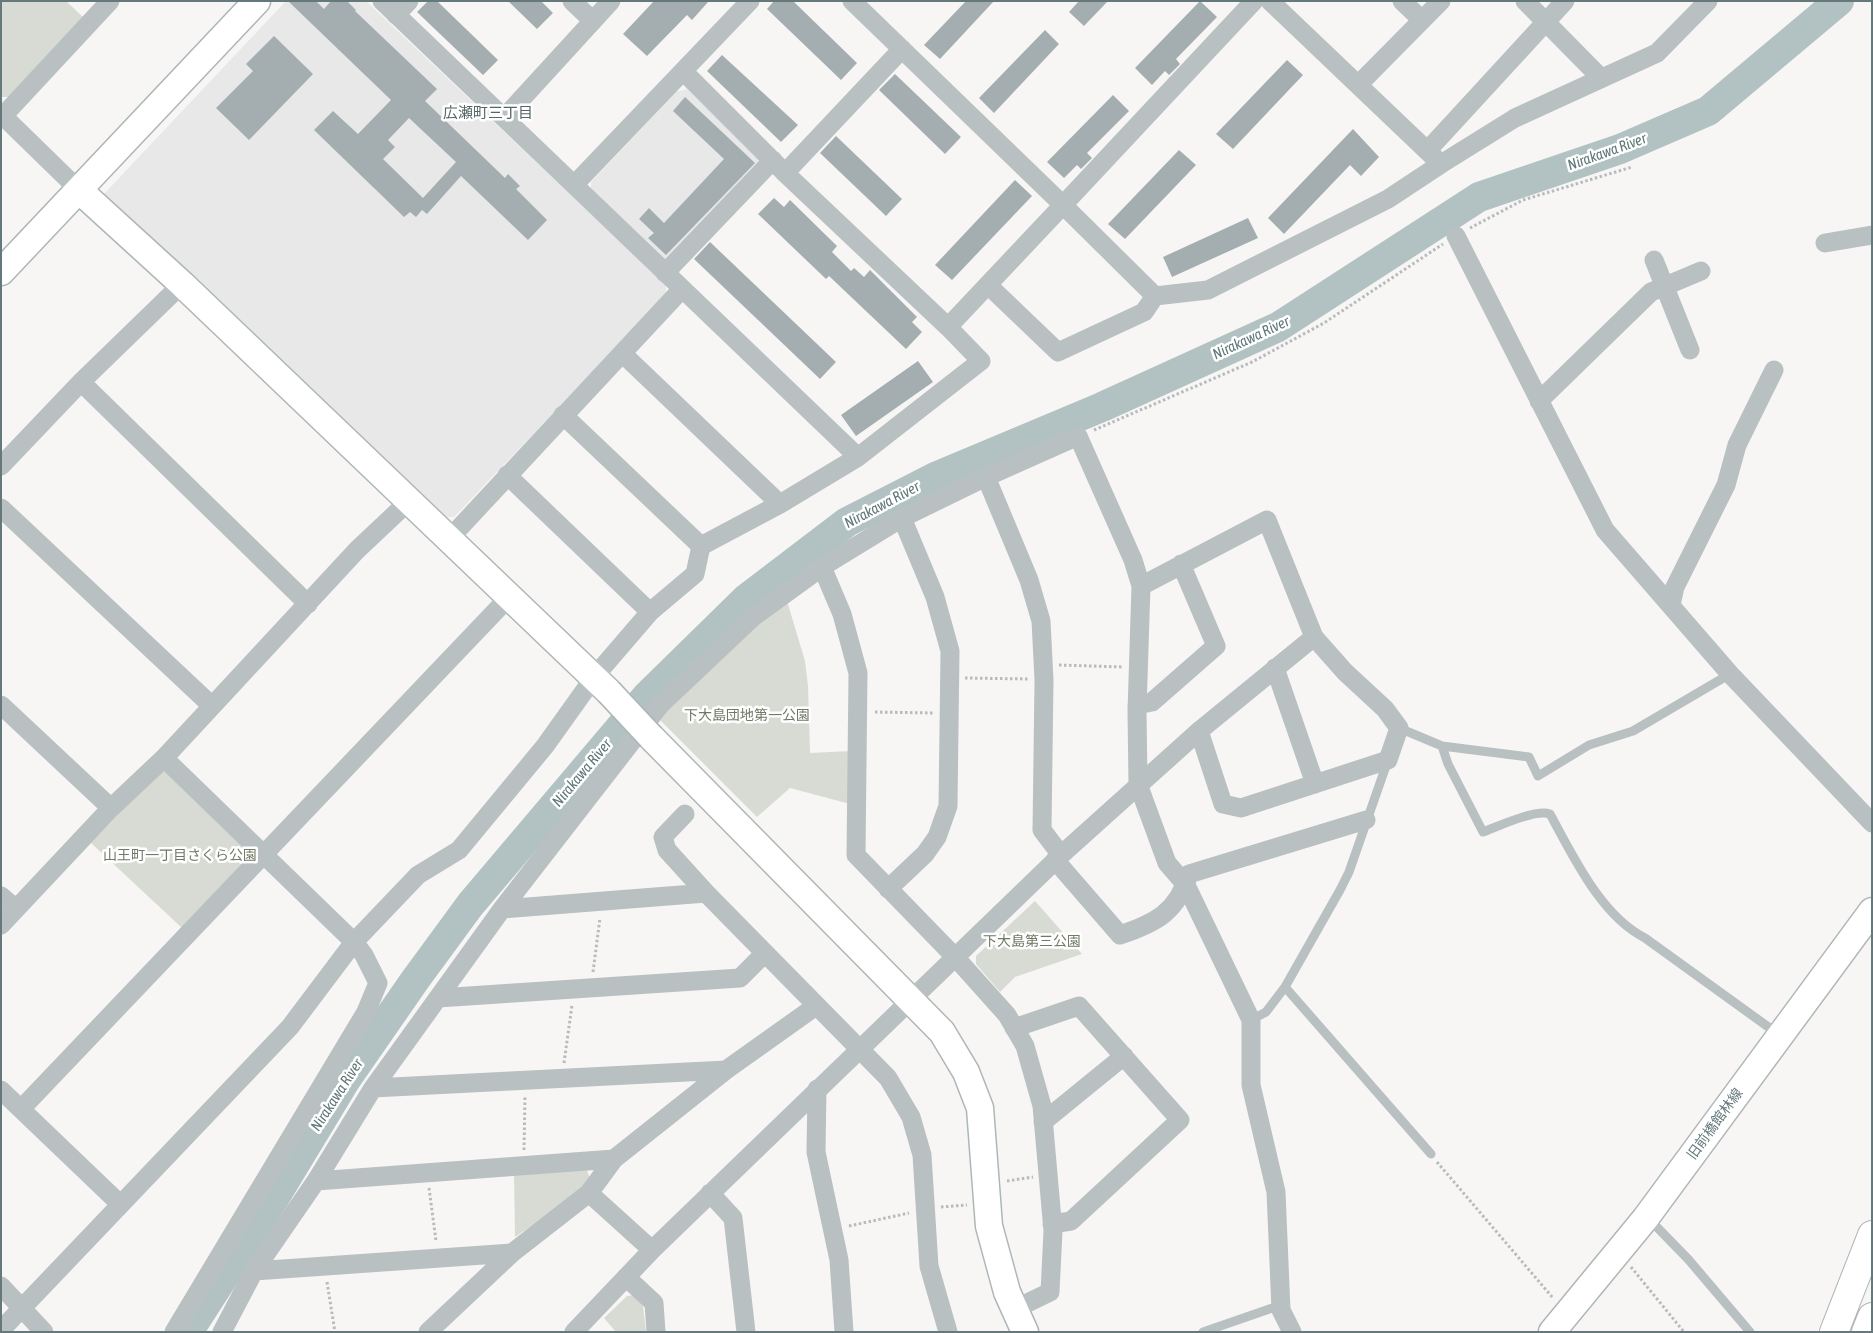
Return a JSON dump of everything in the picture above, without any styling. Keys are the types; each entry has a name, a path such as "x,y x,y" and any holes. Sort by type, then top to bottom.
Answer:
{"main road":[{"path":"1834,1332 1872,1236"},
{"path":"1866,1332 1872,1317"}],"street":[{"path":"110,1 2,115 602,684 942,1032 966,1072 980,1108 989,1226 1007,1292 1020,1320 1050,1292 1052,1224 1042,1106 1025,1046 1006,1015 956,958 856,855 858,673 842,614 822,568"},
{"path":"1,272 80,191 257,1"},
{"path":"382,1 402,8 504,118 681,290 858,456"},
{"path":"572,1 593,21"},
{"path":"504,118 611,1"},
{"path":"574,185 750,1"},
{"path":"852,1 1155,296"},
{"path":"948,327 1254,1"},
{"path":"1270,1 1434,157"},
{"path":"1402,1 1422,20"},
{"path":"1358,85 1441,1"},
{"path":"1525,1 1601,78"},
{"path":"988,285 1058,352 1144,312 1155,296 1208,290 1388,199 1434,157 1564,1"},
{"path":"1434,157 1658,53 1708,1"},
{"path":"665,273 902,48"},
{"path":"684,72 981,361 858,456 780,504 700,546"},
{"path":"1824,242 1872,235"},
{"path":"1456,236 1605,530 1730,674 1872,823"},
{"path":"1654,260 1690,350"},
{"path":"1539,400 1651,292 1701,271"},
{"path":"1,466 81,382 182,284"},
{"path":"449,539 681,290"},
{"path":"623,354 780,504"},
{"path":"1671,605 1676,587 1726,484 1736,445 1774,370"},
{"path":"81,382 308,604"},
{"path":"563,415 700,546"},
{"path":"222,1332 254,1271 316,1181 373,1088 502,909 661,704 752,617 822,568 902,518 986,477 1078,436 1133,560 1141,586 1137,705 1138,784 1167,863 1186,885 1252,1020 1252,1085 1276,1192 1281,1305 1292,1332"},
{"path":"507,475 650,612"},
{"path":"986,477 1029,580 1041,621 1044,672 1042,830 1058,858 1120,935 1149,925 1175,904 1186,885 1189,874 1366,820"},
{"path":"1,925 111,808 164,758 357,550 410,501"},
{"path":"1,508 212,706"},
{"path":"888,889 925,854 937,837 948,806 950,651 935,597 902,518"},
{"path":"1141,586 1267,520 1314,636 1344,672 1385,709 1399,728 1388,760 1241,808 1223,804 1199,731"},
{"path":"1,1330 290,1027 354,942 418,874 459,850 545,746 602,684 650,612 695,574 700,546"},
{"path":"1137,705 1152,702 1216,646 1181,564"},
{"path":"21,1109 510,596"},
{"path":"574,1332 652,1250 710,1193 1058,858 1199,731 1314,636"},
{"path":"1276,668 1315,784"},
{"path":"1,705 111,808"},
{"path":"164,758 354,942 364,955 378,983 366,1012 174,1332"},
{"path":"685,814 663,837 667,850 764,953 888,1078 910,1117 922,1155 928,1266 948,1332"},
{"path":"502,909 706,893"},
{"path":"1,896 16,909"},
{"name":"旧前橋館林線","path":"1559,1322 1647,1217 1872,911"},
{"path":"438,998 740,978 764,953"},
{"path":"428,1332 512,1253 589,1193 614,1159 726,1070 816,1006"},
{"path":"1014,1028 1079,1006 1180,1120 1071,1220 1052,1224"},
{"path":"1043,1122 1124,1056"},
{"path":"373,1088 726,1070"},
{"path":"817,1089 816,1152 839,1260 844,1332"},
{"path":"1,1090 120,1204"},
{"path":"316,1181 614,1159"},
{"path":"589,1193 652,1250"},
{"path":"710,1193 733,1218 746,1332"},
{"path":"254,1271 512,1253"},
{"path":"626,1277 654,1303 656,1332"},
{"path":"1,1286 22,1306 44,1332"}],"lane":[{"path":"1399,728 1442,746 1529,757 1538,776 1589,745 1633,731 1730,674"},
{"path":"1442,746 1448,764 1483,832 1525,817 1550,814 1588,882 1610,909 1634,932 1780,1036"},
{"path":"1252,1020 1266,1012 1285,987 1340,890 1349,872 1388,760"},
{"path":"1285,987 1431,1154"},
{"path":"1647,1217 1688,1259 1750,1332"},
{"path":"1203,1332 1281,1305"}],"path":[{"path":"1078,436 1252,362 1324,323 1456,236 1523,200 1632,167"},
{"path":"950,678 1138,667"},
{"path":"859,712 949,714"},
{"path":"562,1079 602,900"},
{"path":"524,1165 526,1080"},
{"path":"1431,1154 1559,1322"},
{"path":"427,1172 439,1258"},
{"path":"1001,1181 1048,1175"},
{"path":"832,1229 924,1209 973,1205"},
{"path":"1618,1251 1684,1332"},
{"path":"325,1266 335,1332"}],"shaded area":[{"path":"286,1 366,1 666,285 666,295 454,517 440,517 103,195"},
{"path":"687,89 764,162 666,265 591,193 591,182 676,92"}],"green space":[{"path":"1,1 66,1 84,18 8,97 1,97"},
{"name":"下大島団地第一公園","path":"787,601 805,661 808,686 810,753 851,751 850,804 790,788 757,817 657,717 748,628"},
{"name":"山王町一丁目さくら公園","path":"167,771 247,849 246,862 182,928 91,843 158,772"},
{"name":"下大島第三公園","path":"1035,901 1082,954 1015,977 1000,992 976,964 976,956"},
{"path":"586,1167 590,1179 564,1204 515,1237 514,1174"},
{"path":"634,1295 643,1306 646,1332 616,1332 604,1318 627,1296"}],"building":[{"path":"288,1 316,1 324,9 331,1 347,1 355,11 437,89 425,101 505,178 508,174 520,186 516,189 547,220 528,240 461,176 427,214 422,210 416,217 410,212 404,217 314,130 333,111 358,134 391,100","holes":["409,118 456,162 423,198 383,159 395,147 388,140"]},
{"path":"428,1 437,1 498,60 483,75 417,12"},
{"path":"508,1 541,1 553,13 537,29"},
{"path":"654,1 709,1 692,20 687,15 647,56 623,34"},
{"path":"774,1 793,1 857,63 841,80 767,9"},
{"path":"966,1 994,1 940,59 924,45"},
{"path":"1079,1 1108,1 1084,26 1069,12"},
{"path":"1200,1 1217,17 1176,59 1180,64 1169,75 1165,71 1152,85 1135,68"},
{"path":"1045,30 1059,44 994,113 979,98"},
{"path":"274,36 313,74 249,140 216,108 253,71 246,64"},
{"path":"722,55 798,125 781,142 707,71"},
{"path":"1287,60 1303,75 1233,149 1216,134"},
{"path":"895,74 961,137 945,154 879,90"},
{"path":"1113,95 1129,111 1087,153 1092,158 1081,169 1077,165 1064,178 1047,162"},
{"path":"685,97 755,163 666,255 648,238 654,233 639,219 649,208 664,223 724,159 673,111"},
{"path":"1353,129 1379,157 1361,176 1350,165 1284,234 1268,218"},
{"path":"836,136 902,199 886,216 820,153"},
{"path":"1179,150 1196,165 1125,239 1108,224"},
{"path":"1015,180 1032,196 952,280 935,265"},
{"path":"774,198 784,207 790,200 837,246 832,252 851,271 854,268 864,277 870,270 917,317 912,322 922,332 906,349 829,276 826,279 758,214"},
{"path":"1248,218 1258,238 1172,277 1163,257"},
{"path":"710,242 836,362 820,379 694,259"},
{"path":"918,361 933,382 856,436 841,415"}],"waterway":[{"name":"Nirakawa River","path":"188,1332 275,1197 345,1081 470,905 647,696 746,599 847,522 935,477 1102,407 1278,327 1479,197 1620,149 1708,111 1839,1"}],"district":[{"name":"広瀬町三丁目","path":"488,113"}]}
